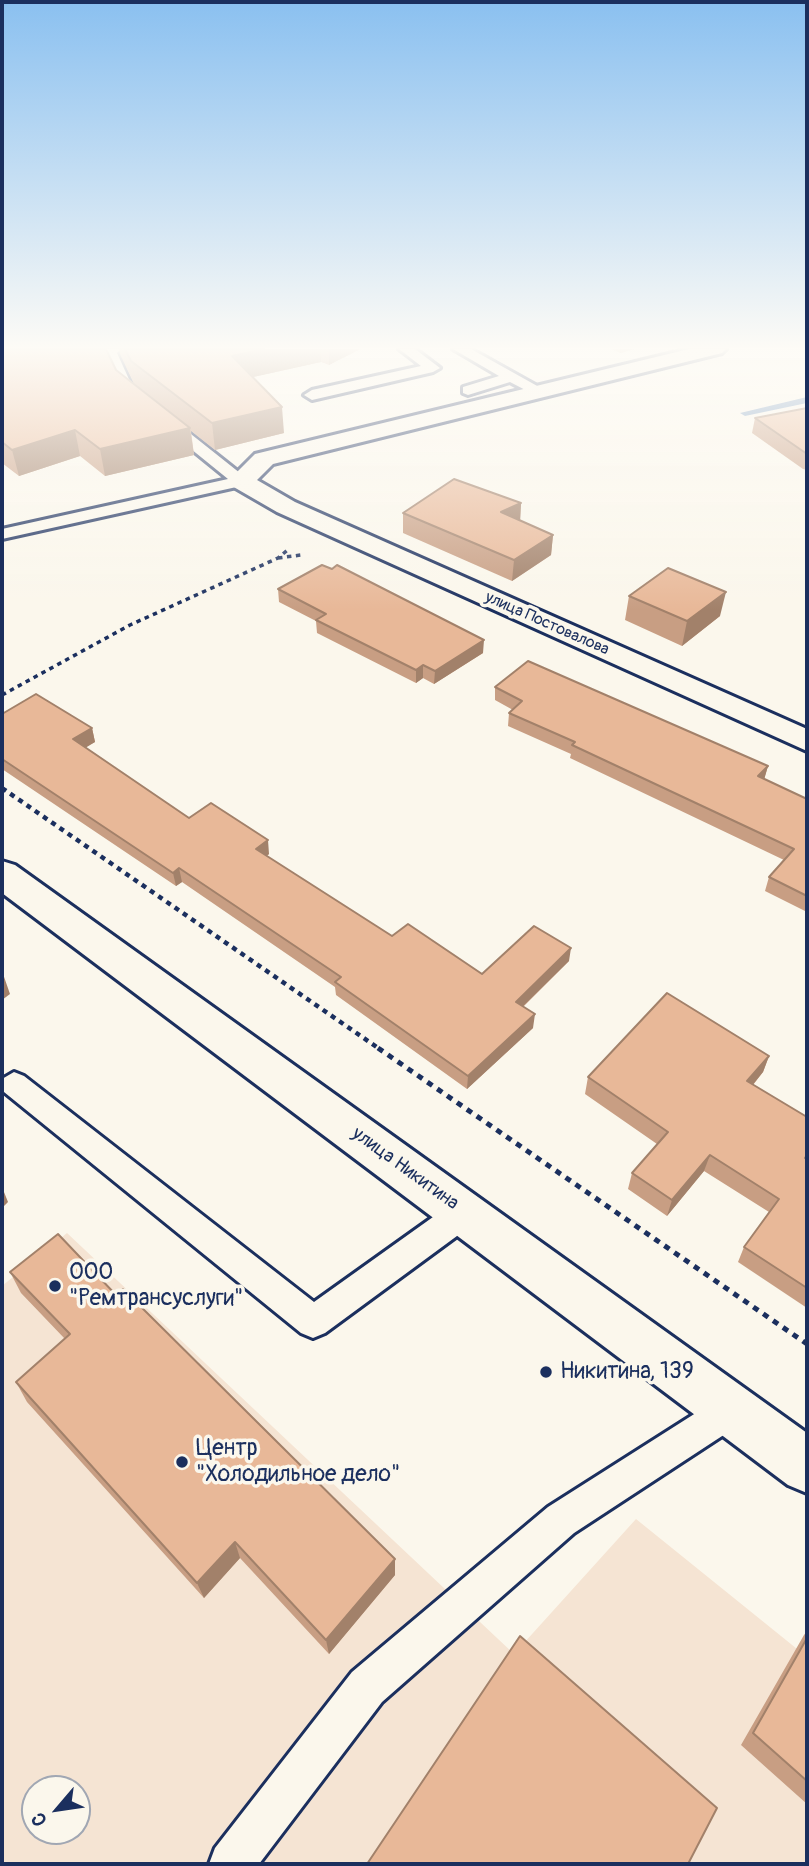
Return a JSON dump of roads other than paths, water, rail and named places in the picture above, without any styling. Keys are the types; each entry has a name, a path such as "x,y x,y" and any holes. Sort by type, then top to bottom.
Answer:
{"street":[{"path":"241,481 264,459 358,436"},
{"name":"улица Постовалова","path":"241,481 286,507 807,741"},
{"name":"улица Никитина","path":"5,881 465,1212 579,1300 732,1408 807,1466"}],"lane":[{"path":"185,436 241,481"},
{"path":"2,534 241,481"},
{"path":"15,1084 313,1322 465,1212"},
{"path":"231,1864 367,1687 561,1520 732,1408"}],"place":[{"name":"ООО \"Ремтрансуслуги\"","path":"55,1286"},
{"name":"Никитина, 139","path":"546,1372"},
{"name":"Центр \"Холодильное дело\"","path":"182,1462"}]}
